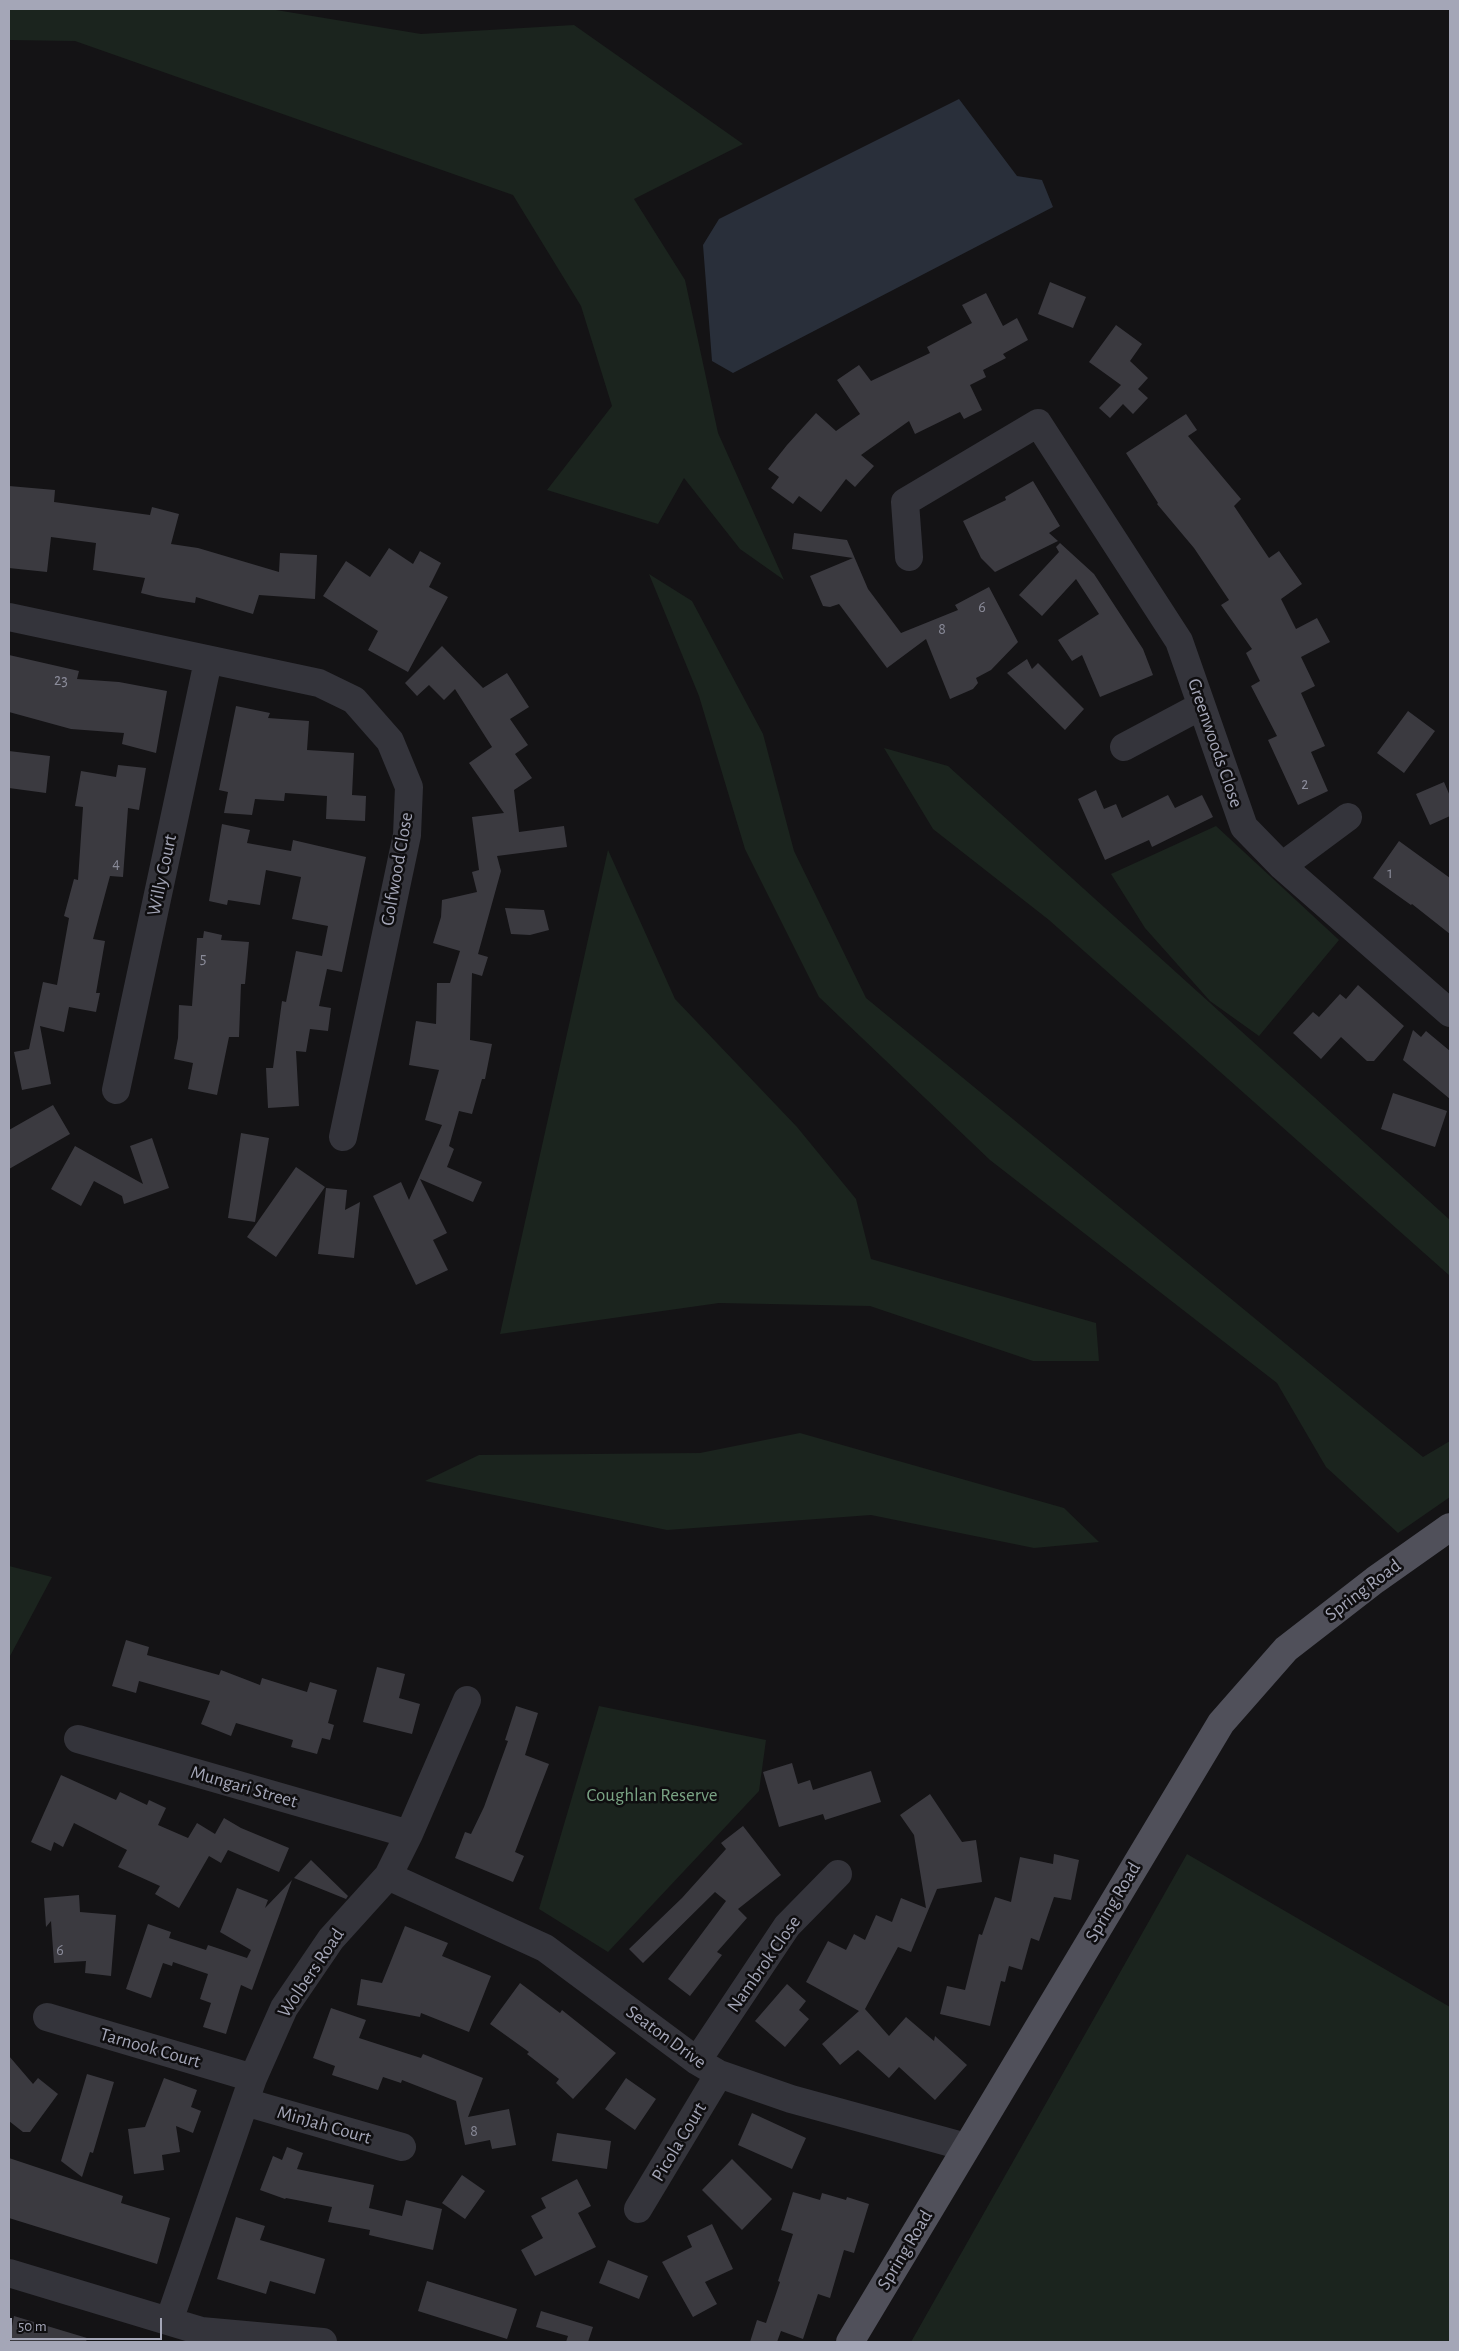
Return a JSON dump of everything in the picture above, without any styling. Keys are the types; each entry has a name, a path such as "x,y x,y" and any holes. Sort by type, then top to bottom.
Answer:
{"main road":[{"name":"Spring Road","path":"850,2342 1221,1723 1286,1649 1376,1580 1450,1527"}],"street":[{"name":"Greenwoods Close","path":"909,556 905,502 1038,423 1179,641 1244,826 1282,866 1450,1013"},
{"name":"Golfwood Close","path":"9,617 208,661 319,683 354,700 390,741 409,787 407,835 343,1137"},
{"name":"Willy Court","path":"116,1090 208,661"},
{"path":"1124,748 1201,706"},
{"path":"1282,866 1348,817"},
{"name":"Wolbers Road","path":"169,2321 249,2090 284,2008 331,1939 388,1876 409,1834 467,1700"},
{"name":"Mungari Street","path":"78,1739 409,1834"},
{"name":"Nambrok Close","path":"708,2067 787,1926 838,1874"},
{"name":"Seaton Drive","path":"388,1876 545,1948 708,2067 790,2099 966,2146"},
{"name":"Tarnook Court","path":"47,2017 249,2090"},
{"name":"Picola Court","path":"638,2209 708,2067"},
{"name":"MinJah Court","path":"249,2090 402,2147"},
{"path":"9,2273 201,2331 323,2342"}],"green space":[{"path":"9,9 270,9 421,34 574,25 743,144 634,199 685,280 718,433 784,580 740,549 684,478 658,524 547,490 612,406 581,306 513,195 75,41 9,40"},
{"path":"649,574 692,601 763,734 794,851 866,998 1423,1457 1450,1441 1450,1497 1398,1533 1326,1467 1277,1383 990,1160 819,997 745,849 699,696"},
{"path":"884,748 948,766 1450,1220 1450,1276 1049,920 933,829"},
{"path":"1216,826 1339,940 1259,1036 1210,1001 1145,928 1111,874"},
{"path":"608,850 675,999 797,1127 856,1199 871,1259 1096,1323 1099,1361 1033,1361 870,1306 719,1303 500,1334"},
{"path":"800,1433 1064,1508 1099,1542 1034,1548 871,1515 667,1530 425,1481 479,1455 700,1453"},
{"path":"9,1566 52,1577 9,1658"},
{"name":"Coughlan Reserve","path":"599,1706 766,1740 759,1791 608,1952 539,1909"},
{"path":"1187,1854 1450,2007 1450,2342 911,2342"}],"shaded area":[{"path":"959,99 1017,176 1042,180 1053,207 733,373 712,361 703,245 719,219"}],"building":[{"path":"1050,282 1086,297 1073,328 1038,314"},
{"path":"986,293 1003,326 1017,318 1028,340 1003,354 1006,358 983,370 986,377 970,385 982,410 964,419 960,412 915,434 909,421 861,455 874,466 855,487 846,479 821,512 799,496 793,504 771,488 779,477 768,469 816,413 836,431 860,414 837,380 859,365 871,381 930,353 927,347 972,323 962,305"},
{"path":"1116,325 1142,344 1130,361 1148,378 1138,389 1148,398 1133,414 1123,404 1110,418 1099,408 1121,385 1089,362"},
{"path":"1186,414 1197,430 1188,436 1241,499 1234,506 1269,558 1279,551 1302,584 1281,599 1296,629 1317,618 1330,642 1301,657 1315,686 1301,693 1325,746 1311,752 1328,791 1298,805 1268,740 1277,736 1251,686 1260,681 1246,653 1252,649 1221,605 1229,600 1194,548 1157,504 1126,453"},
{"path":"1033,481 1060,526 1049,533 1058,541 995,572 981,558 963,521 1006,500 1005,497"},
{"path":"9,486 55,490 54,502 150,515 152,507 179,514 171,544 198,548 279,572 280,553 317,555 315,599 259,595 253,614 196,597 195,603 157,597 141,593 145,578 93,570 96,543 51,537 47,572 9,568"},
{"path":"794,533 847,540 868,589 901,633 958,610 955,605 989,587 1018,642 991,670 976,678 978,683 973,689 950,699 926,639 887,668 839,604 830,607 823,606 810,576 853,558 792,549"},
{"path":"1060,543 1094,574 1143,649 1153,675 1100,697 1082,655 1072,661 1058,640 1099,614 1076,579 1042,616 1019,595 1059,552 1056,547"},
{"path":"389,548 413,564 420,551 441,563 429,587 448,597 408,672 368,650 378,631 323,596 346,561 370,577"},
{"path":"442,646 483,688 507,673 529,707 510,719 528,745 515,754 532,778 514,790 519,832 564,826 567,847 497,856 501,871 478,954 488,957 482,976 472,973 470,1040 492,1044 485,1079 482,1079 472,1114 459,1111 449,1146 454,1149 447,1167 482,1182 473,1202 420,1179 447,1233 433,1240 448,1270 416,1285 373,1196 401,1182 409,1200 442,1125 425,1120 439,1070 409,1065 416,1021 436,1024 437,983 450,983 460,951 433,943 441,917 442,900 477,892 472,872 479,870 472,817 504,813 469,763 492,747 455,689 444,700 429,685 417,696 405,683"},
{"path":"9,655 79,671 77,679 119,682 167,691 156,753 122,744 124,733 71,729 9,712"},
{"path":"1027,659 1032,669 1038,663 1084,709 1065,730 1007,673"},
{"path":"236,706 270,713 268,718 309,721 307,750 354,753 352,795 366,796 365,821 326,819 327,796 285,793 284,801 255,799 252,815 224,813 228,792 219,790"},
{"path":"1408,711 1435,731 1404,773 1377,753"},
{"path":"9,751 50,756 46,793 9,788"},
{"path":"118,765 146,768 139,810 128,808 123,877 110,876 93,939 105,941 96,993 100,993 96,1012 69,1007 64,1032 40,1026 51,1084 22,1090 14,1052 29,1049 43,982 57,985 69,918 64,916 74,879 78,880 83,807 75,806 81,771 116,777"},
{"path":"1444,782 1450,796 1450,816 1430,825 1416,794"},
{"path":"1096,790 1104,809 1116,804 1122,818 1168,795 1175,808 1202,795 1213,817 1152,847 1149,840 1105,860 1078,799"},
{"path":"222,824 250,830 247,843 291,851 293,840 366,857 342,972 327,969 319,1006 331,1008 328,1031 310,1029 306,1052 296,1051 299,1106 268,1108 266,1068 273,1068 282,1001 286,1002 296,951 322,956 328,926 292,919 301,877 266,870 260,905 228,900 227,905 209,901"},
{"path":"1399,841 1450,878 1450,934 1412,904 1373,878"},
{"path":"505,908 544,910 549,930 530,935 511,934"},
{"path":"204,931 222,935 221,940 249,942 245,984 241,984 239,1037 229,1037 217,1095 188,1089 193,1063 174,1059 178,1038 179,1005 192,1006 197,938 203,938"},
{"path":"1358,985 1404,1026 1374,1061 1367,1061 1341,1037 1321,1059 1293,1033 1313,1012 1319,1017 1340,994 1346,999"},
{"path":"1413,1030 1421,1037 1426,1031 1450,1051 1450,1099 1403,1060"},
{"path":"1393,1093 1447,1111 1435,1147 1381,1129"},
{"path":"53,1105 70,1134 9,1169 9,1130"},
{"path":"241,1133 269,1138 255,1222 228,1218"},
{"path":"152,1138 169,1188 124,1204 122,1196 94,1181 81,1206 51,1189 75,1146 143,1184 130,1146"},
{"path":"296,1167 325,1187 276,1257 247,1237"},
{"path":"326,1188 347,1190 345,1210 360,1202 354,1258 318,1254"},
{"path":"126,1640 149,1647 147,1655 219,1675 221,1670 260,1685 262,1678 307,1692 310,1682 337,1690 328,1723 334,1725 330,1740 322,1738 317,1754 291,1747 293,1740 236,1723 231,1736 201,1724 210,1701 139,1681 136,1693 112,1686"},
{"path":"377,1667 405,1674 399,1698 420,1704 412,1734 363,1722"},
{"path":"516,1706 538,1713 525,1755 549,1764 515,1852 524,1856 513,1882 455,1858 465,1832 471,1834 484,1807 508,1741 505,1740"},
{"path":"792,1763 798,1784 810,1780 813,1790 871,1771 881,1802 825,1820 823,1814 779,1827 763,1772"},
{"path":"61,1775 116,1800 120,1792 147,1805 149,1800 166,1808 158,1825 188,1838 197,1823 215,1834 224,1818 241,1828 289,1848 279,1872 228,1850 221,1863 209,1856 179,1908 155,1894 160,1886 118,1867 127,1850 74,1823 63,1847 54,1842 51,1851 31,1842"},
{"path":"930,1794 962,1842 976,1840 982,1882 937,1889 911,1952 898,1947 865,2009 889,2036 906,2017 934,2041 935,2036 967,2065 935,2100 899,2067 889,2078 858,2050 840,2065 822,2044 859,2011 806,1982 828,1941 846,1950 854,1934 865,1940 876,1915 892,1922 901,1898 926,1908 914,1835 900,1815"},
{"path":"743,1826 781,1875 738,1909 747,1918 717,1952 722,1955 690,1996 668,1979 726,1901 715,1892 643,1963 629,1949 682,1898 726,1849 721,1843"},
{"path":"1054,1854 1079,1860 1071,1900 1054,1897 1039,1941 1031,1938 1022,1970 1009,1966 1005,1982 1001,1981 990,2026 940,2014 947,1986 965,1990 979,1934 982,1935 995,1897 1011,1902 1020,1857 1053,1864"},
{"path":"311,1860 348,1896 346,1899 294,1878"},
{"path":"292,1880 252,1990 241,1985 226,2034 203,2027 211,2003 200,1999 208,1974 173,1962 172,1966 163,1963 151,1998 126,1989 148,1924 171,1932 169,1938 206,1950 208,1945 247,1958 251,1950 220,1932 237,1888 268,1900 265,1908"},
{"path":"79,1895 80,1912 116,1915 111,1976 85,1973 86,1961 54,1963 51,1921 46,1927 44,1898"},
{"path":"405,1926 448,1943 442,1956 491,1976 469,2032 421,2013 420,2017 357,2005 361,1979 382,1983"},
{"path":"520,1983 560,2013 562,2010 616,2053 573,2099 556,2083 559,2079 527,2054 529,2052 490,2024"},
{"path":"787,1984 806,2001 799,2010 809,2019 785,2047 755,2021"},
{"path":"331,2008 366,2020 359,2038 421,2058 423,2054 483,2078 468,2117 509,2109 516,2145 492,2149 490,2140 465,2145 456,2101 402,2080 401,2083 383,2077 378,2090 332,2075 335,2066 313,2058"},
{"path":"9,2056 33,2084 38,2078 58,2094 30,2132 23,2132 9,2121"},
{"path":"87,2074 114,2082 93,2153 90,2152 82,2177 61,2161"},
{"path":"164,2078 197,2090 191,2107 201,2111 193,2133 176,2126 180,2152 162,2155 164,2170 134,2174 128,2129 145,2127"},
{"path":"626,2078 656,2099 635,2130 605,2109"},
{"path":"752,2113 806,2138 792,2169 738,2145"},
{"path":"557,2133 611,2141 607,2169 552,2161"},
{"path":"287,2147 303,2153 297,2169 374,2185 369,2208 402,2216 406,2200 442,2209 433,2250 369,2235 370,2230 328,2222 332,2207 285,2199 260,2190 273,2156 282,2160"},
{"path":"9,2158 123,2196 121,2203 170,2218 157,2264 9,2218"},
{"path":"732,2159 772,2199 742,2230 702,2190"},
{"path":"462,2175 485,2191 465,2219 442,2203"},
{"path":"577,2179 591,2206 578,2213 596,2247 535,2276 521,2250 543,2238 531,2216 546,2208 541,2198"},
{"path":"793,2192 820,2200 822,2193 846,2200 847,2197 869,2204 854,2253 844,2250 830,2298 818,2294 803,2339 781,2331 777,2342 750,2342 757,2320 766,2323 780,2282 778,2281 793,2234 781,2230"},
{"path":"236,2217 265,2226 260,2240 325,2259 315,2294 270,2281 266,2294 217,2279"},
{"path":"712,2224 733,2269 705,2282 717,2304 693,2317 662,2262 692,2247 687,2236"},
{"path":"608,2260 648,2276 639,2299 599,2283"},
{"path":"427,2281 517,2309 507,2339 418,2311"},
{"path":"541,2311 593,2327 588,2342 566,2342 568,2336 536,2327"},
{"path":"14,2316 87,2338 86,2342 9,2342"}]}
